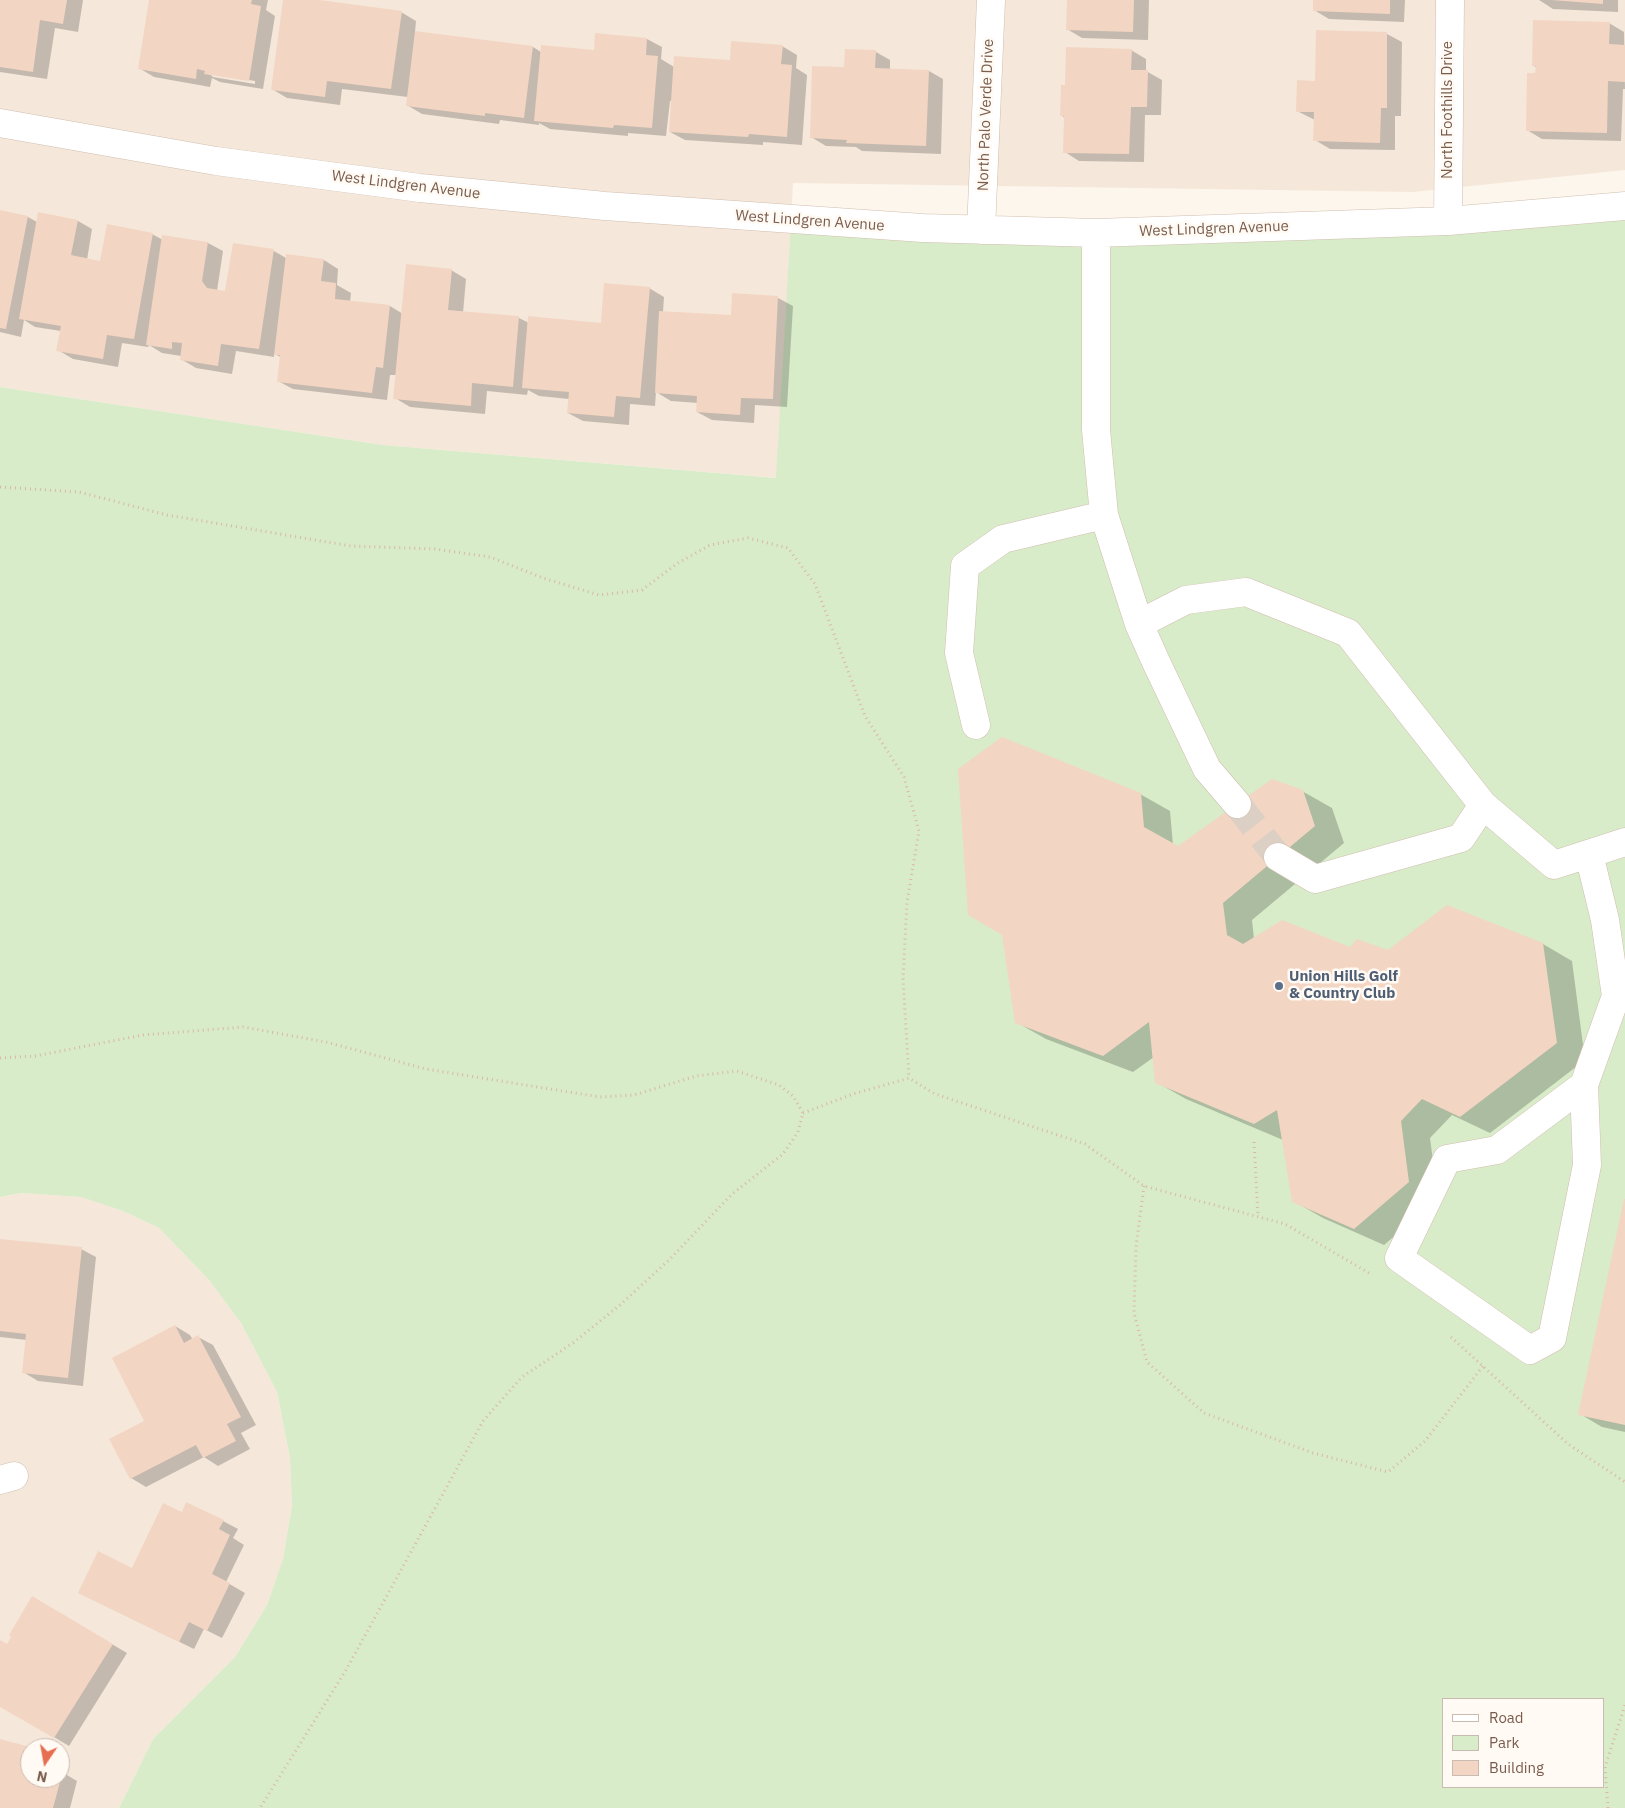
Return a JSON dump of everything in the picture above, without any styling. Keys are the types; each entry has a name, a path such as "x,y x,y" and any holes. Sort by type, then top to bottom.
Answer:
{"street":[{"name":"North Palo Verde Drive","path":"981,230 991,0"},
{"name":"North Foothills Drive","path":"1448,221 1450,0"},
{"name":"West Lindgren Avenue","path":"0,123 206,159 420,188 722,215 981,230 1096,233 1448,221 1625,206"},
{"path":"1096,233 1096,430 1104,514 1139,624 1207,769 1237,804"},
{"path":"976,725 959,653 965,566 1002,539 1104,514"},
{"path":"1139,624 1186,600 1246,592 1348,633 1483,805 1554,865 1625,842"},
{"path":"1278,857 1315,879 1460,838 1483,805"},
{"path":"1584,1084 1497,1150 1447,1159 1399,1258 1530,1350 1552,1338 1587,1165 1584,1084 1616,996 1605,920 1590,854"}],"path":[{"path":"0,487 79,492 167,515 351,546 435,549 490,557 543,578 599,595 642,590 678,563 710,545 748,538 788,548 815,584 865,716 904,777 918,831 907,902 903,979 909,1078"},
{"path":"0,1058 35,1056 143,1035 243,1027 326,1042 426,1069 600,1098 634,1095 696,1076 737,1071 779,1085 793,1096 803,1113 798,1132 783,1154 731,1195 669,1260 620,1305 573,1342 522,1377 483,1421 350,1662 260,1808"},
{"path":"803,1113 853,1094 909,1078 935,1094 1085,1144 1144,1186 1285,1224 1371,1274"},
{"path":"1254,1142 1258,1216"},
{"path":"1144,1186 1136,1247 1134,1314 1136,1322 1147,1362 1204,1413 1313,1453 1388,1472 1425,1440 1483,1366"},
{"path":"1447,1333 1568,1444 1625,1482"},
{"path":"1608,1808 1605,1767 1625,1705"}],"shaded area":[{"path":"0,0 1625,0 1625,170 1413,192 793,183 777,478 383,445 0,387"},
{"path":"21,1193 82,1197 123,1211 159,1228 209,1280 241,1323 277,1392 290,1458 292,1505 283,1560 267,1605 235,1657 153,1739 119,1808 0,1808 0,1197"}],"green space":[{"path":"1625,206 1625,1808 119,1808 153,1739 235,1657 267,1605 283,1559 292,1505 290,1458 277,1392 241,1323 209,1280 159,1228 123,1211 81,1197 21,1193 0,1197 0,387 383,445 776,478 791,220 923,228"}],"building":[{"path":"0,0 67,0 63,24 40,20 33,72 0,67"},
{"path":"149,0 252,0 251,4 261,6 249,81 204,74 205,71 197,69 196,79 138,69"},
{"path":"283,0 320,0 402,11 391,89 327,81 325,97 271,90"},
{"path":"1067,0 1134,0 1133,32 1066,30"},
{"path":"1313,0 1390,0 1390,14 1313,11"},
{"path":"1551,0 1603,0 1603,4"},
{"path":"1533,20 1610,22 1609,44 1625,45 1625,82 1608,81 1607,133 1526,131 1527,73 1535,73 1536,66 1532,66"},
{"path":"1316,30 1387,32 1387,108 1381,108 1380,143 1313,141 1314,112 1296,112 1297,80 1315,81"},
{"path":"415,31 533,46 524,118 485,113 485,116 406,106"},
{"path":"595,33 647,38 646,55 658,56 652,128 614,125 613,128 534,121 541,45 594,50"},
{"path":"731,41 783,45 781,64 792,65 787,137 749,134 748,137 669,132 674,56 730,60"},
{"path":"1066,47 1132,49 1131,70 1148,70 1147,107 1131,107 1129,154 1063,153 1064,116 1060,116 1061,85 1065,85"},
{"path":"845,49 876,50 875,68 929,70 926,146 846,143 847,140 810,138 812,66 844,67"},
{"path":"0,210 28,216 6,329 0,328"},
{"path":"38,212 78,220 71,255 100,261 107,224 153,233 134,339 107,335 103,359 56,351 61,326 19,319"},
{"path":"162,235 208,242 202,281 207,288 225,291 233,243 274,249 259,349 221,344 218,366 180,360 182,343 172,342 172,349 146,345"},
{"path":"286,254 324,259 321,281 336,283 335,299 390,305 383,368 376,367 372,393 277,382 280,355 274,355"},
{"path":"406,264 452,269 448,310 519,316 513,387 472,383 471,406 393,399"},
{"path":"604,283 650,287 640,398 616,396 614,417 567,413 569,392 522,388 528,316 601,323"},
{"path":"732,293 778,296 773,399 741,398 740,415 696,412 697,396 655,393 659,311 731,315"},
{"name":"Union Hills Golf & Country Club","path":"1002,737 1141,793 1144,827 1178,846 1272,779 1303,790 1315,826 1223,903 1227,935 1243,944 1282,920 1350,947 1357,939 1388,950 1447,905 1543,943 1557,1043 1460,1117 1422,1099 1401,1121 1409,1182 1354,1229 1292,1202 1277,1110 1254,1124 1155,1083 1149,1022 1103,1056 1015,1023 1002,935 968,915 958,769"},
{"path":"1625,1199 1625,1425 1578,1415"},
{"path":"0,1239 82,1247 68,1378 22,1373 26,1334 0,1331"},
{"path":"175,1325 184,1343 198,1335 241,1417 227,1424 236,1441 203,1458 196,1445 130,1479 109,1439 144,1421 112,1358"},
{"path":"186,1502 224,1520 219,1529 230,1535 212,1574 230,1583 207,1631 189,1622 179,1642 78,1593 98,1551 132,1568 163,1503 182,1512"},
{"path":"32,1596 113,1644 54,1738 0,1707 0,1640 7,1644 11,1637 9,1635"},
{"path":"0,1739 20,1744 20,1788 58,1788 53,1808 0,1808"}],"tunnel":[{"path":"1237,804 1278,857"}],"place":[{"name":"Union Hills Golf & Country Club","path":"1279,986"}]}
